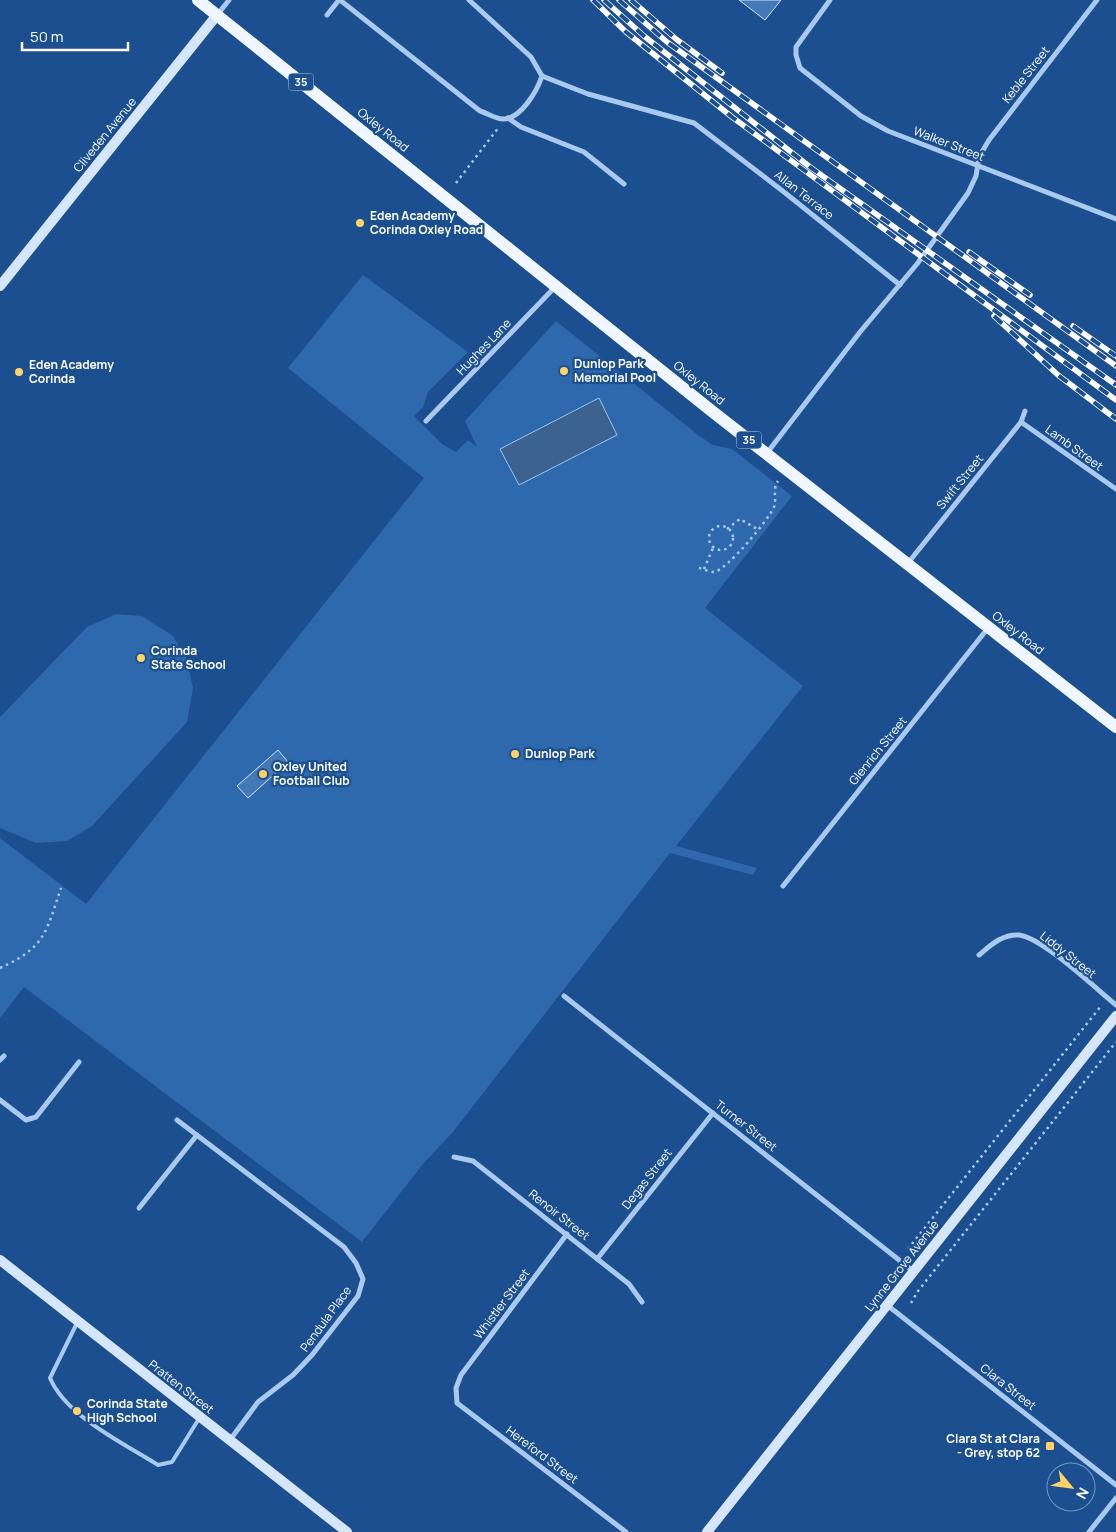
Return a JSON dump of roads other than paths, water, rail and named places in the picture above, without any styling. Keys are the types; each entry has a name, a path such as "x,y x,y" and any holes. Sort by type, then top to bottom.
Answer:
{"main road":[{"name":"Oxley Road","path":"198,0 766,453 1116,727"}],"street":[{"name":"Cliveden Avenue","path":"0,286 229,0"},
{"path":"327,16 339,0 480,110 501,119 508,118 519,112 538,87 542,76 531,58 469,0"},
{"name":"Walker Street","path":"830,0 804,32 796,46 796,55 800,68 861,116 888,131 1116,219"},
{"name":"Keble Street","path":"978,166 979,157 989,140 1097,0"},
{"name":"Allan Terrace","path":"542,76 588,94 694,123 900,285"},
{"path":"508,118 521,127 584,152 624,184"},
{"path":"766,453 860,332 900,285 968,193 976,176 978,166"},
{"name":"Hughes Lane","path":"426,421 557,286"},
{"name":"Swift Street","path":"907,563 1021,422 1025,411"},
{"name":"Lamb Street","path":"1021,422 1116,490"},
{"name":"Glenrich Street","path":"783,886 989,628"},
{"name":"Liddy Street","path":"979,955 997,939 1018,935 1035,940 1116,1005"},
{"name":"Turner Street","path":"564,996 914,1271"},
{"name":"Lynne Grove Avenue","path":"707,1532 1116,1016"},
{"path":"0,1100 26,1120 36,1117 79,1062"},
{"name":"Degas Street","path":"597,1258 713,1113"},
{"name":"Pendula Place","path":"177,1120 344,1248 356,1262 363,1279 358,1296 312,1355 293,1375 258,1402 230,1441"},
{"path":"139,1208 197,1135"},
{"name":"Renoir Street","path":"454,1157 473,1161 629,1284 642,1302"},
{"name":"Whistler Street","path":"456,1388 461,1375 567,1234"},
{"name":"Pratten Street","path":"0,1260 347,1532"},
{"name":"Clara Street","path":"887,1305 1116,1485"},
{"name":"Hereford Street","path":"456,1388 458,1403 626,1532"},
{"path":"1089,1532 1116,1498"}],"lane":[{"path":"78,1322 50,1378 56,1391 83,1416 158,1465 172,1462 200,1418"}],"railway":[{"path":"593,0 626,32 732,117 1116,400"},
{"path":"604,0 644,36 810,167 1116,385"},
{"path":"619,0 667,42 1116,366"},
{"path":"631,0 676,39 722,73"},
{"path":"969,252 1030,295"},
{"path":"994,316 1058,375 1116,419"},
{"path":"1073,326 1116,356"}],"place":[{"name":"Eden Academy Corinda Oxley Road","path":"360,223"},
{"name":"Dunlop Park Memorial Pool","path":"564,371"},
{"name":"Eden Academy Corinda","path":"19,372"},
{"name":"Corinda State School","path":"141,658"},
{"name":"Dunlop Park","path":"515,754"},
{"name":"Oxley United Football Club","path":"263,774"},
{"name":"Corinda State High School","path":"77,1411"},
{"name":"Clara St at Clara - Grey, stop 62","path":"1050,1446"}]}
